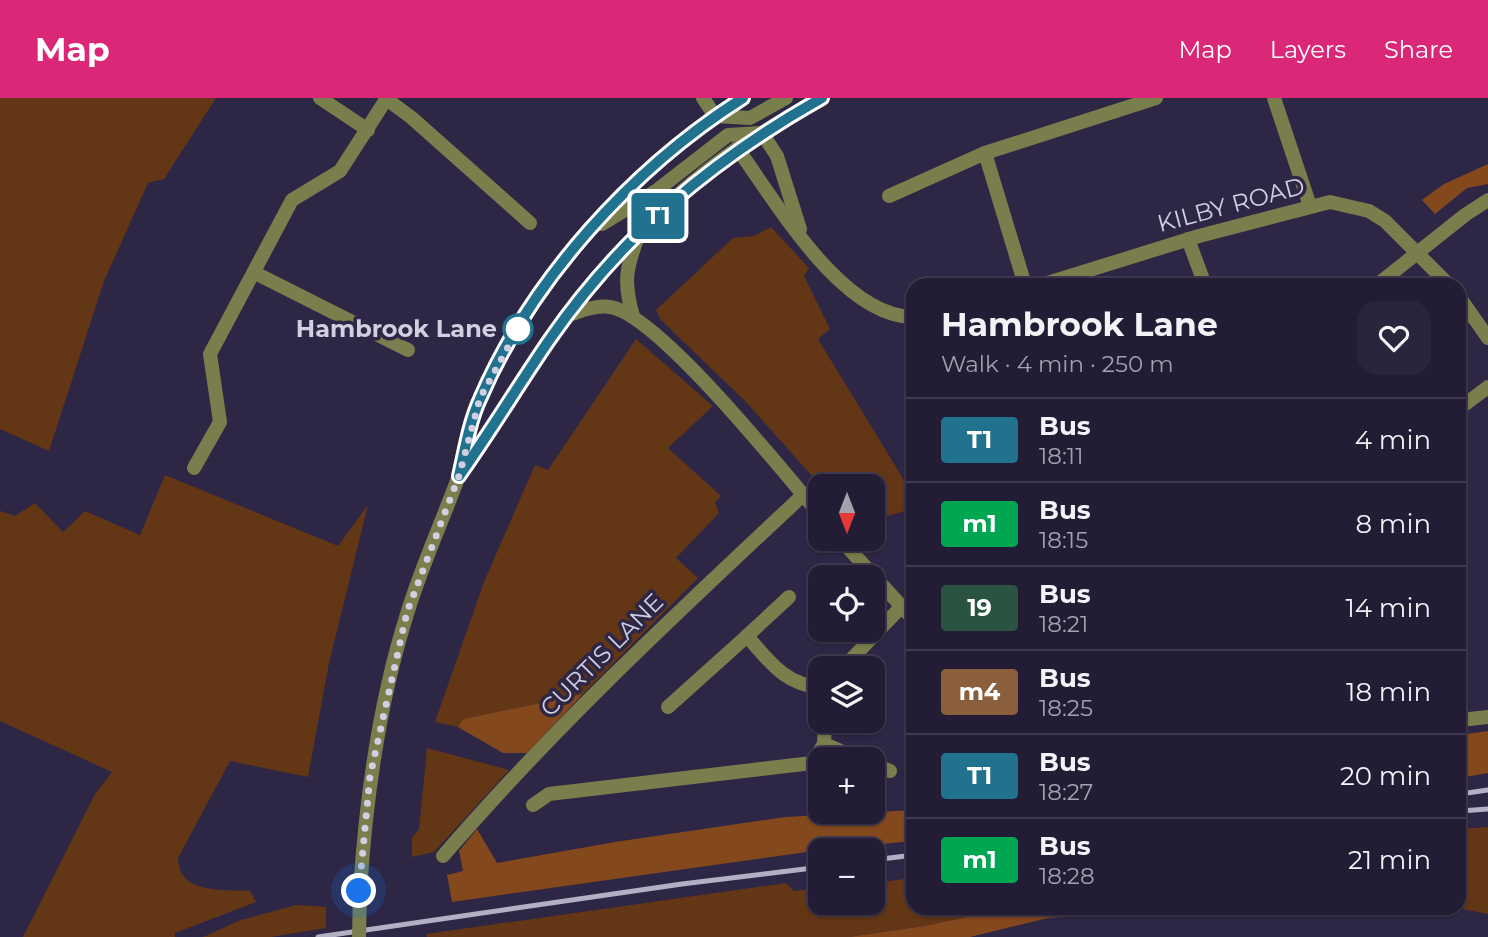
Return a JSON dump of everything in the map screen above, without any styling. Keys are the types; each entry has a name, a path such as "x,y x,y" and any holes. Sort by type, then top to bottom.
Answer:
{"street":[{"path":"320,98 368,130"},
{"path":"194,468 220,422 210,354 292,200 340,171 386,98 530,223"},
{"path":"703,98 804,243 833,277 871,304 906,315"},
{"path":"715,116 750,118 786,98"},
{"path":"459,476 568,315 611,263 685,190 737,148 822,98"},
{"path":"889,196 985,153 1156,98"},
{"path":"1274,98 1310,206"},
{"path":"359,937 359,891 370,776 393,667 407,612 459,476 475,411 499,360 561,266 593,228 648,172 738,99 777,156 804,243"},
{"path":"593,228 647,197 728,135 762,133"},
{"path":"985,153 1023,278"},
{"path":"1386,278 1488,200"},
{"name":"KILBY ROAD","path":"1063,278 1188,239 1330,202 1369,211 1385,221 1441,278"},
{"path":"633,316 625,283 627,265 639,234"},
{"path":"1188,239 1202,278"},
{"path":"255,273 408,350"},
{"path":"568,315 592,307 610,307 633,316 699,376 808,501"},
{"path":"1466,307 1488,338"},
{"path":"1466,404 1488,387"},
{"name":"CURTIS LANE","path":"443,856 547,742 693,598 803,495"},
{"path":"850,551 906,613"},
{"path":"668,707 789,597"},
{"path":"854,656 900,608"},
{"path":"747,636 781,674 808,686"},
{"path":"1466,719 1488,717"},
{"path":"533,805 549,794 812,763 824,744 824,733"},
{"path":"824,744 831,747"},
{"path":"885,769 890,771"}],"shaded area":[{"path":"0,98 216,98 164,179 148,183 104,281 49,451 0,429"},
{"path":"1488,164 1488,184 1467,188 1435,214 1422,200 1444,184"},
{"path":"771,227 809,268 804,276 830,329 818,339 906,484 906,511 886,516 886,474 810,474 746,402 661,320 656,310 733,238 754,236"},
{"path":"636,339 713,406 668,448 721,496 715,502 719,513 676,558 698,578 583,694 463,719 458,727 435,722 484,582 535,465 548,470"},
{"path":"165,475 338,546 368,505 329,663 308,777 230,761 178,858 180,870 194,884 204,888 250,891 256,902 175,933 175,937 23,937 95,794 112,772 0,721 0,511 15,516 35,503 63,532 85,511 140,535"},
{"path":"583,694 527,753 503,753 458,727 463,719"},
{"path":"1488,731 1488,773 1466,777 1466,734"},
{"path":"427,748 509,770 434,852 412,857 412,838 419,829"},
{"path":"906,810 906,842 885,844 885,838 808,838 808,852 452,902 447,875 463,871 459,851 477,829 497,863 615,842 785,817 808,816 808,824 885,824 885,812"},
{"path":"1488,827 1488,914 1466,910 1466,829"},
{"path":"906,879 906,915 977,915 849,937 427,937 426,934 786,883 794,891 808,889 808,915 885,915 885,882"},
{"path":"296,905 326,907 326,928 271,937 203,937 241,920"},
{"path":"977,915 1093,915 1048,918 970,937 849,937"}],"railway":[{"path":"1466,793 1488,790"},
{"path":"1466,811 1488,809"},
{"path":"885,859 906,856"},
{"path":"318,937 682,884 808,869"}],"bus line":[{"name":"T1","path":"743,98 685,139 648,172 561,266 518,328 480,398 459,476 500,420 551,338 611,263 685,190 737,148 822,98"}],"place":[{"name":"Hambrook Lane","path":"518,329"}],"route":[{"path":"359,891 370,776 407,612 459,476 480,398 518,329"}]}
